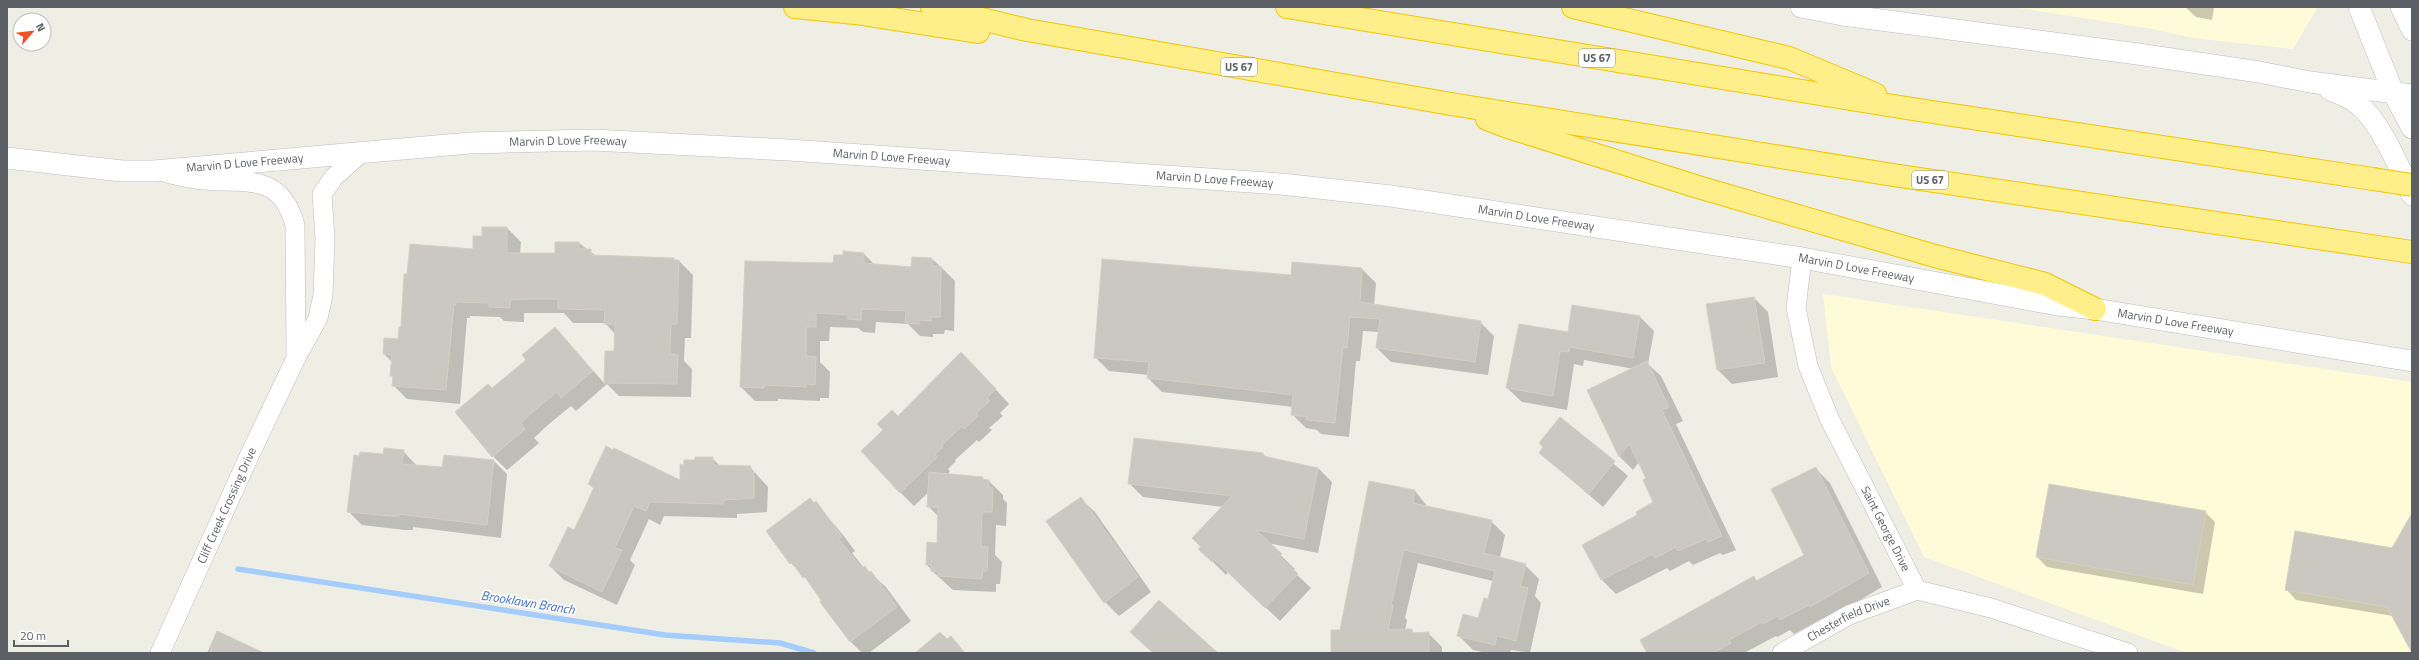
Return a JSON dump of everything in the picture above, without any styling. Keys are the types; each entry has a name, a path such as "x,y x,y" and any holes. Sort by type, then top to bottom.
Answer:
{"highway":[{"path":"795,7 855,12 996,35 1027,30"},
{"name":"US 67","path":"932,7 1027,30 1451,104 1909,177 2411,252"},
{"name":"US 67","path":"1287,7 1906,108 2412,186"},
{"path":"1573,7 1789,58 1906,108"},
{"path":"1451,104 1508,127 1698,187 1935,256 2045,284 2095,308"}],"main road":[{"path":"1801,7 1851,16 2153,56 2259,72 2310,82 2402,94"},
{"path":"2359,7 2402,94 2412,128"},
{"path":"2401,7 2412,30"},
{"path":"2310,82 2345,95 2362,107 2377,128 2412,195"},
{"name":"Marvin D Love Freeway","path":"7,158 122,171 154,171 470,144 593,140 789,150 1273,184 1391,196 1802,258 2058,305 2095,308 2412,361"},
{"path":"2358,352 2412,351"}],"street":[{"name":"Cliff Creek Crossing Drive","path":"160,653 251,452 296,358 318,318 323,295 325,239 322,194 334,177 361,153"},
{"name":"Cliff Creek Crossing Drive","path":"154,171 203,180 246,181 266,186 280,195 290,208 295,225 296,358"},
{"name":"Saint George Drive","path":"1802,258 1796,308 1808,366 1830,420 1917,590"},
{"name":"Chesterfield Drive","path":"1782,653 1850,615 1917,590"},
{"path":"1917,590 1984,605 2128,653"}],"shaded area":[{"path":"2013,7 2318,7 2293,49 2193,38 2153,29"},
{"path":"1823,294 2412,382 2412,653 2187,653 1924,557 1831,367"}],"building":[{"path":"482,227 507,227 507,253 555,253 555,242 579,242 579,249 591,249 591,255 674,258 673,260 679,260 677,324 671,324 670,354 678,354 677,384 604,383 605,351 614,351 615,324 604,324 605,310 558,309 558,299 530,299 510,300 510,308 489,307 489,303 456,302 456,305 454,304 446,390 392,386 393,376 390,376 392,355 383,354 384,338 398,339 399,327 401,327 404,274 407,274 410,244 473,249 473,236 482,236"},
{"path":"843,251 864,253 864,263 911,267 912,257 932,258 932,266 941,266 940,317 931,317 931,321 919,320 919,324 905,323 906,311 862,309 861,320 848,319 848,315 816,313 816,327 806,327 806,356 816,357 815,385 806,384 806,387 764,385 764,388 740,387 745,261 833,263 834,255 843,255"},
{"path":"1102,259 1291,275 1292,262 1362,268 1360,302 1481,321 1475,362 1376,348 1380,319 1350,317 1347,348 1343,347 1335,423 1306,420 1307,417 1291,415 1293,395 1147,378 1149,362 1094,358"},
{"path":"1754,297 1765,363 1717,370 1706,304"},
{"path":"1572,305 1640,316 1633,358 1570,347 1569,352 1560,351 1553,396 1506,388 1519,324 1568,332"},
{"path":"555,327 593,371 561,398 557,392 535,410 521,423 525,429 492,457 455,412 488,384 492,388 526,360 522,355"},
{"path":"961,352 996,389 987,398 990,401 976,413 978,416 964,429 962,426 942,445 943,447 935,454 937,457 900,493 861,451 883,430 877,424 892,410 898,416"},
{"path":"1647,361 1669,407 1662,410 1722,536 1708,542 1706,539 1678,551 1676,547 1655,558 1653,554 1601,580 1582,545 1637,515 1636,512 1653,502 1643,480 1646,478 1629,444 1619,457 1587,390"},
{"path":"1560,417 1615,461 1589,494 1539,453 1543,447 1539,443"},
{"path":"1134,438 1263,453 1263,456 1318,468 1304,539 1256,530 1282,554 1279,556 1298,574 1265,608 1214,559 1212,562 1198,549 1201,547 1192,538 1232,496 1128,484"},
{"path":"606,446 613,450 614,448 680,480 680,464 684,465 684,460 695,460 695,457 713,457 713,465 751,466 751,472 754,472 754,498 724,500 723,504 650,502 646,511 634,506 615,548 622,550 602,592 549,566 568,527 574,530 586,505 594,487 588,484"},
{"path":"384,448 404,450 402,464 442,467 444,455 494,460 487,525 399,514 399,516 390,516 347,512 354,455 359,456 360,452 383,454"},
{"path":"1816,467 1869,573 1810,607 1809,605 1780,620 1777,616 1763,624 1762,622 1729,640 1731,643 1713,653 1647,653 1640,640 1754,576 1756,581 1804,555 1771,489"},
{"path":"929,472 983,477 982,479 989,480 989,488 993,488 992,512 982,512 981,547 988,547 987,571 983,571 982,579 938,576 938,572 931,571 931,565 926,565 927,542 937,543 938,507 927,507"},
{"path":"1369,481 1415,490 1413,503 1492,520 1484,553 1526,564 1520,586 1528,588 1516,641 1497,636 1495,645 1457,636 1463,614 1478,618 1484,598 1488,599 1495,571 1404,550 1391,605 1393,605 1388,630 1412,629 1412,633 1429,632 1429,653 1331,653 1331,630 1340,630"},
{"path":"2049,484 2206,511 2193,585 2036,557"},
{"path":"1081,497 1138,577 1104,603 1046,521"},
{"path":"810,498 814,503 816,501 842,537 839,539 855,560 862,568 865,566 869,572 871,571 897,607 850,642 820,602 821,600 805,577 803,578 792,562 790,564 766,531"},
{"path":"2412,513 2412,653 2387,607 2285,590 2295,531 2392,548"},
{"path":"1159,600 1218,653 1153,653 1130,632"},
{"path":"217,631 264,653 209,653"},
{"path":"940,632 947,639 951,636 965,653 915,653"}],"waterway":[{"name":"Brooklawn Branch","path":"238,569 665,635 780,643 814,653"}]}
